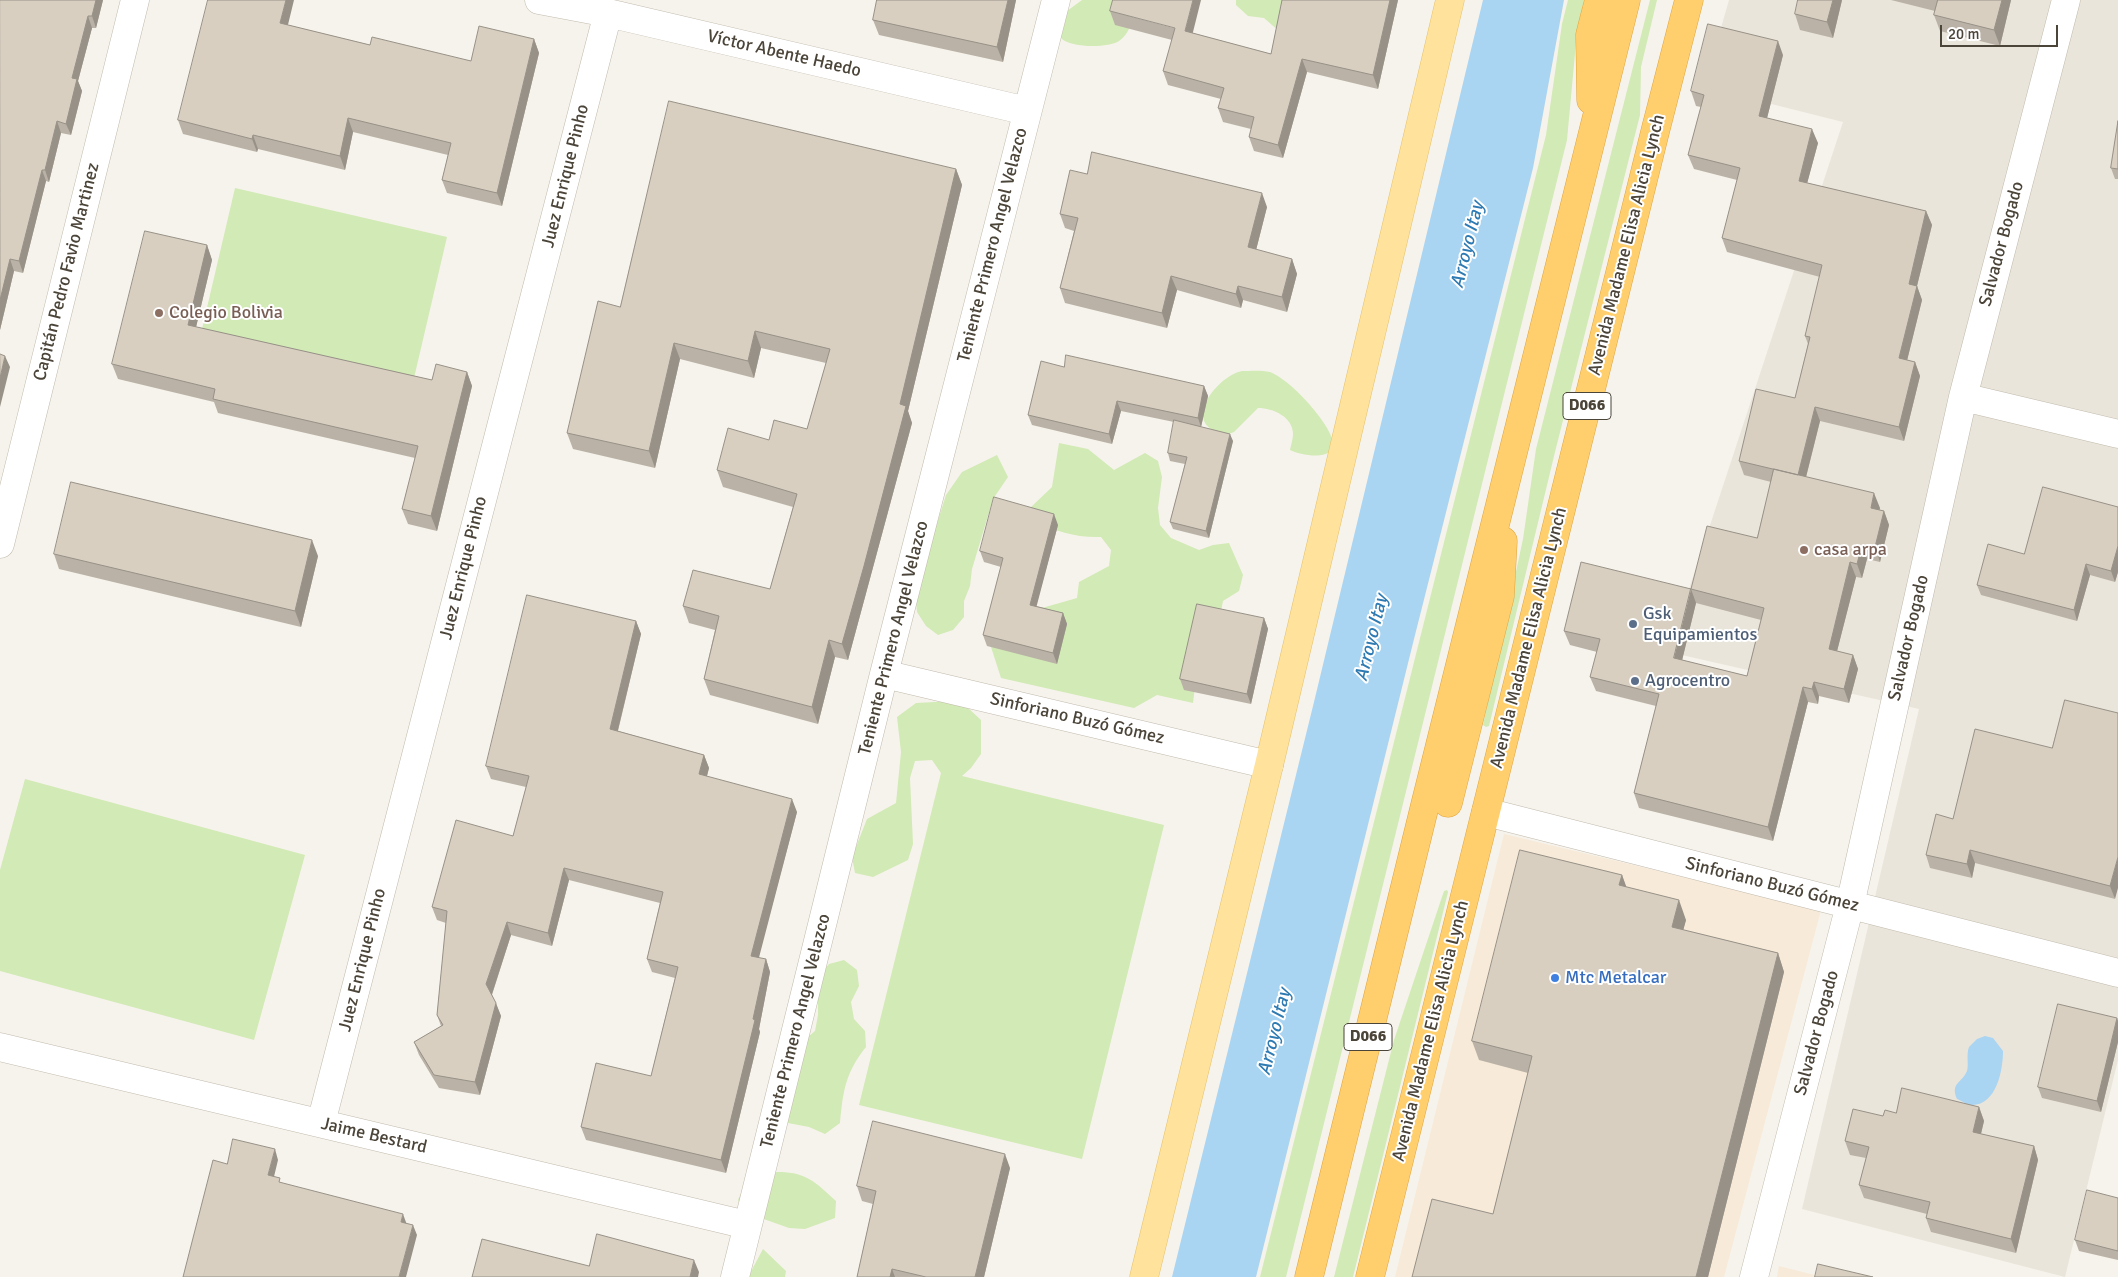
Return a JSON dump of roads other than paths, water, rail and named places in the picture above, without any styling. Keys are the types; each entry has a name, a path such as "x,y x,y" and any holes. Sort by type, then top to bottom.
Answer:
{"highway":[{"path":"1592,137 1590,35 1599,0"},
{"name":"D066","path":"1309,1277 1438,800 1506,481 1626,0"},
{"name":"Avenida Madame Elisa Alicia Lynch","path":"1370,1277 1689,0"},
{"name":"Sinforiano Buzó Gómez","path":"1438,800 1486,812"}],"main road":[{"path":"1144,1277 1270,765 1450,0"}],"street":[{"name":"Capitán Pedro Favio Martinez","path":"0,544 135,0"},
{"name":"Víctor Abente Haedo","path":"539,0 608,13 1027,111"},
{"name":"Teniente Primero Angel Velazco","path":"735,1277 884,674 1056,0"},
{"name":"Salvador Bogado","path":"1754,1277 1850,905 1963,396 2066,0"},
{"name":"Juez Enrique Pinho","path":"321,1124 608,13"},
{"path":"1963,396 2118,434"},
{"name":"Sinforiano Buzó Gómez","path":"884,674 1270,765"},
{"name":"Sinforiano Buzó Gómez","path":"1486,812 2118,973"},
{"name":"Jaime Bestard","path":"0,1048 747,1226"}],"water":[{"name":"Arroyo Itay","path":"1483,0 1564,0 1533,168 1256,1277 1172,1277 1314,702"},
{"path":"1985,1036 1993,1038 2003,1051 2002,1067 1993,1093 1981,1103 1970,1105 1957,1099 1955,1090 1967,1071 1969,1047 1977,1039"}],"place":[{"name":"Colegio Bolivia","path":"159,313"},
{"name":"casa arpa","path":"1804,550"},
{"name":"Gsk Equipamientos","path":"1633,624"},
{"name":"Agrocentro","path":"1635,681"},
{"name":"Mtc Metalcar","path":"1555,978"}]}
